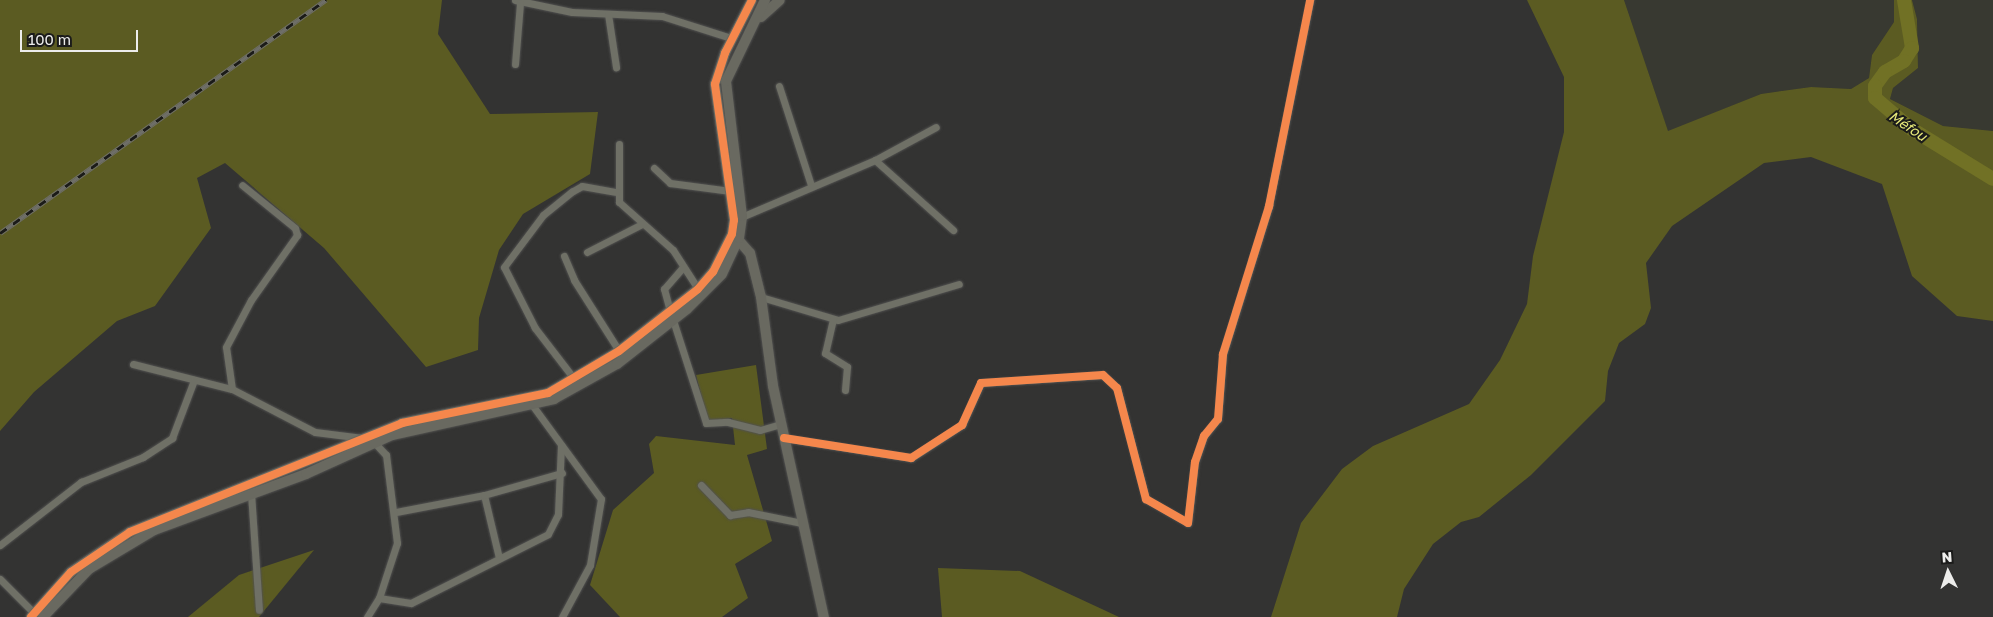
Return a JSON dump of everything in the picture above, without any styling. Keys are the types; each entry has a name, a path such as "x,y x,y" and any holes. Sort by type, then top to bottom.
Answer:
{"street":[{"path":"741,0 744,16"},
{"path":"738,218 730,191 716,84 731,38 752,0"},
{"path":"36,616 72,582 117,550 184,516 251,494 376,442 447,421 531,403 584,385 722,274 736,236 738,218 726,81 765,0"},
{"path":"755,23 780,0"},
{"path":"784,438 911,458 962,425 981,383 1104,375 1117,388 1146,499 1188,523 1194,462 1204,436 1218,419 1223,354 1269,206 1310,0"},
{"path":"514,64 518,1 608,14 674,18 731,38"},
{"path":"608,14 616,67"},
{"path":"779,86 811,185"},
{"path":"738,218 811,185 875,160 936,127"},
{"path":"619,144 616,192 623,208 673,250 698,289"},
{"path":"875,160 953,230"},
{"path":"654,168 670,183 730,191"},
{"path":"232,389 226,347 251,300 297,235 295,228 242,184"},
{"path":"575,380 535,328 504,267 543,215 573,191 582,186 616,192"},
{"path":"587,252 642,224"},
{"path":"36,616 71,572 130,532 363,438 435,416 531,403 575,380 672,315 713,272 736,236"},
{"path":"736,236 750,254 761,297 781,424 802,523 825,616"},
{"path":"564,256 574,280 618,351"},
{"path":"683,267 664,289 706,423 728,422 760,430 781,424"},
{"path":"761,297 801,306 833,319 862,315 916,294 959,284"},
{"path":"833,319 825,353 847,368 845,390"},
{"path":"132,364 232,389 314,432 363,438 376,442 386,455 396,512 397,543 379,598 367,617"},
{"path":"0,545 81,482 142,457 172,438 194,380"},
{"path":"531,403 561,446 598,492 601,508 590,564 562,617"},
{"path":"379,598 412,603 551,530 562,473 561,446"},
{"path":"396,512 484,495 562,473"},
{"path":"701,485 730,515 748,512 802,523"},
{"path":"251,494 259,610"},
{"path":"484,495 499,558"},
{"path":"0,580 36,616"}],"shaded area":[{"path":"0,0 442,0 438,34 490,114 598,112 590,174 523,214 499,250 479,318 478,350 426,367 324,248 225,163 197,178 211,228 155,306 117,321 34,392 0,431"},
{"path":"1527,0 1624,0 1668,131 1761,94 1811,87 1851,89 1869,78 1872,55 1894,22 1894,0 1912,0 1917,19 1918,68 1893,88 1890,99 1943,126 1993,131 1993,321 1957,316 1912,276 1882,184 1811,157 1764,163 1672,226 1646,263 1651,308 1645,324 1619,343 1608,371 1605,401 1531,475 1479,517 1461,522 1433,544 1404,589 1397,617 1271,617 1301,523 1342,469 1373,446 1469,404 1500,360 1527,304 1533,256 1564,132 1564,77"},
{"path":"1624,0 1894,0 1894,22 1872,55 1869,78 1851,89 1811,87 1761,94 1668,132"},
{"path":"1912,0 1993,0 1993,131 1943,126 1890,99 1893,88 1918,68 1917,19"},
{"path":"756,365 767,449 747,455 772,541 735,564 748,598 722,617 620,617 590,585 613,510 654,473 649,444 656,436 735,445 732,418 708,422 696,375"},
{"path":"314,550 259,617 188,617 239,575"},
{"path":"938,568 1020,571 1119,617 942,617"}],"waterway":[{"name":"Méfou","path":"1904,0 1912,48 1904,61 1885,72 1875,86 1875,98 1910,128 1993,179"}],"railway":[{"path":"0,233 326,0"}],"cycle path":[{"path":"31,617 71,572 130,532 402,423 548,393 619,351 698,289 713,272 732,234 734,220 715,84 725,53 752,0"},
{"path":"784,438 911,458 962,425 981,383 1103,375 1117,388 1146,499 1188,523 1195,462 1204,436 1218,419 1223,354 1269,206 1310,0"}]}
